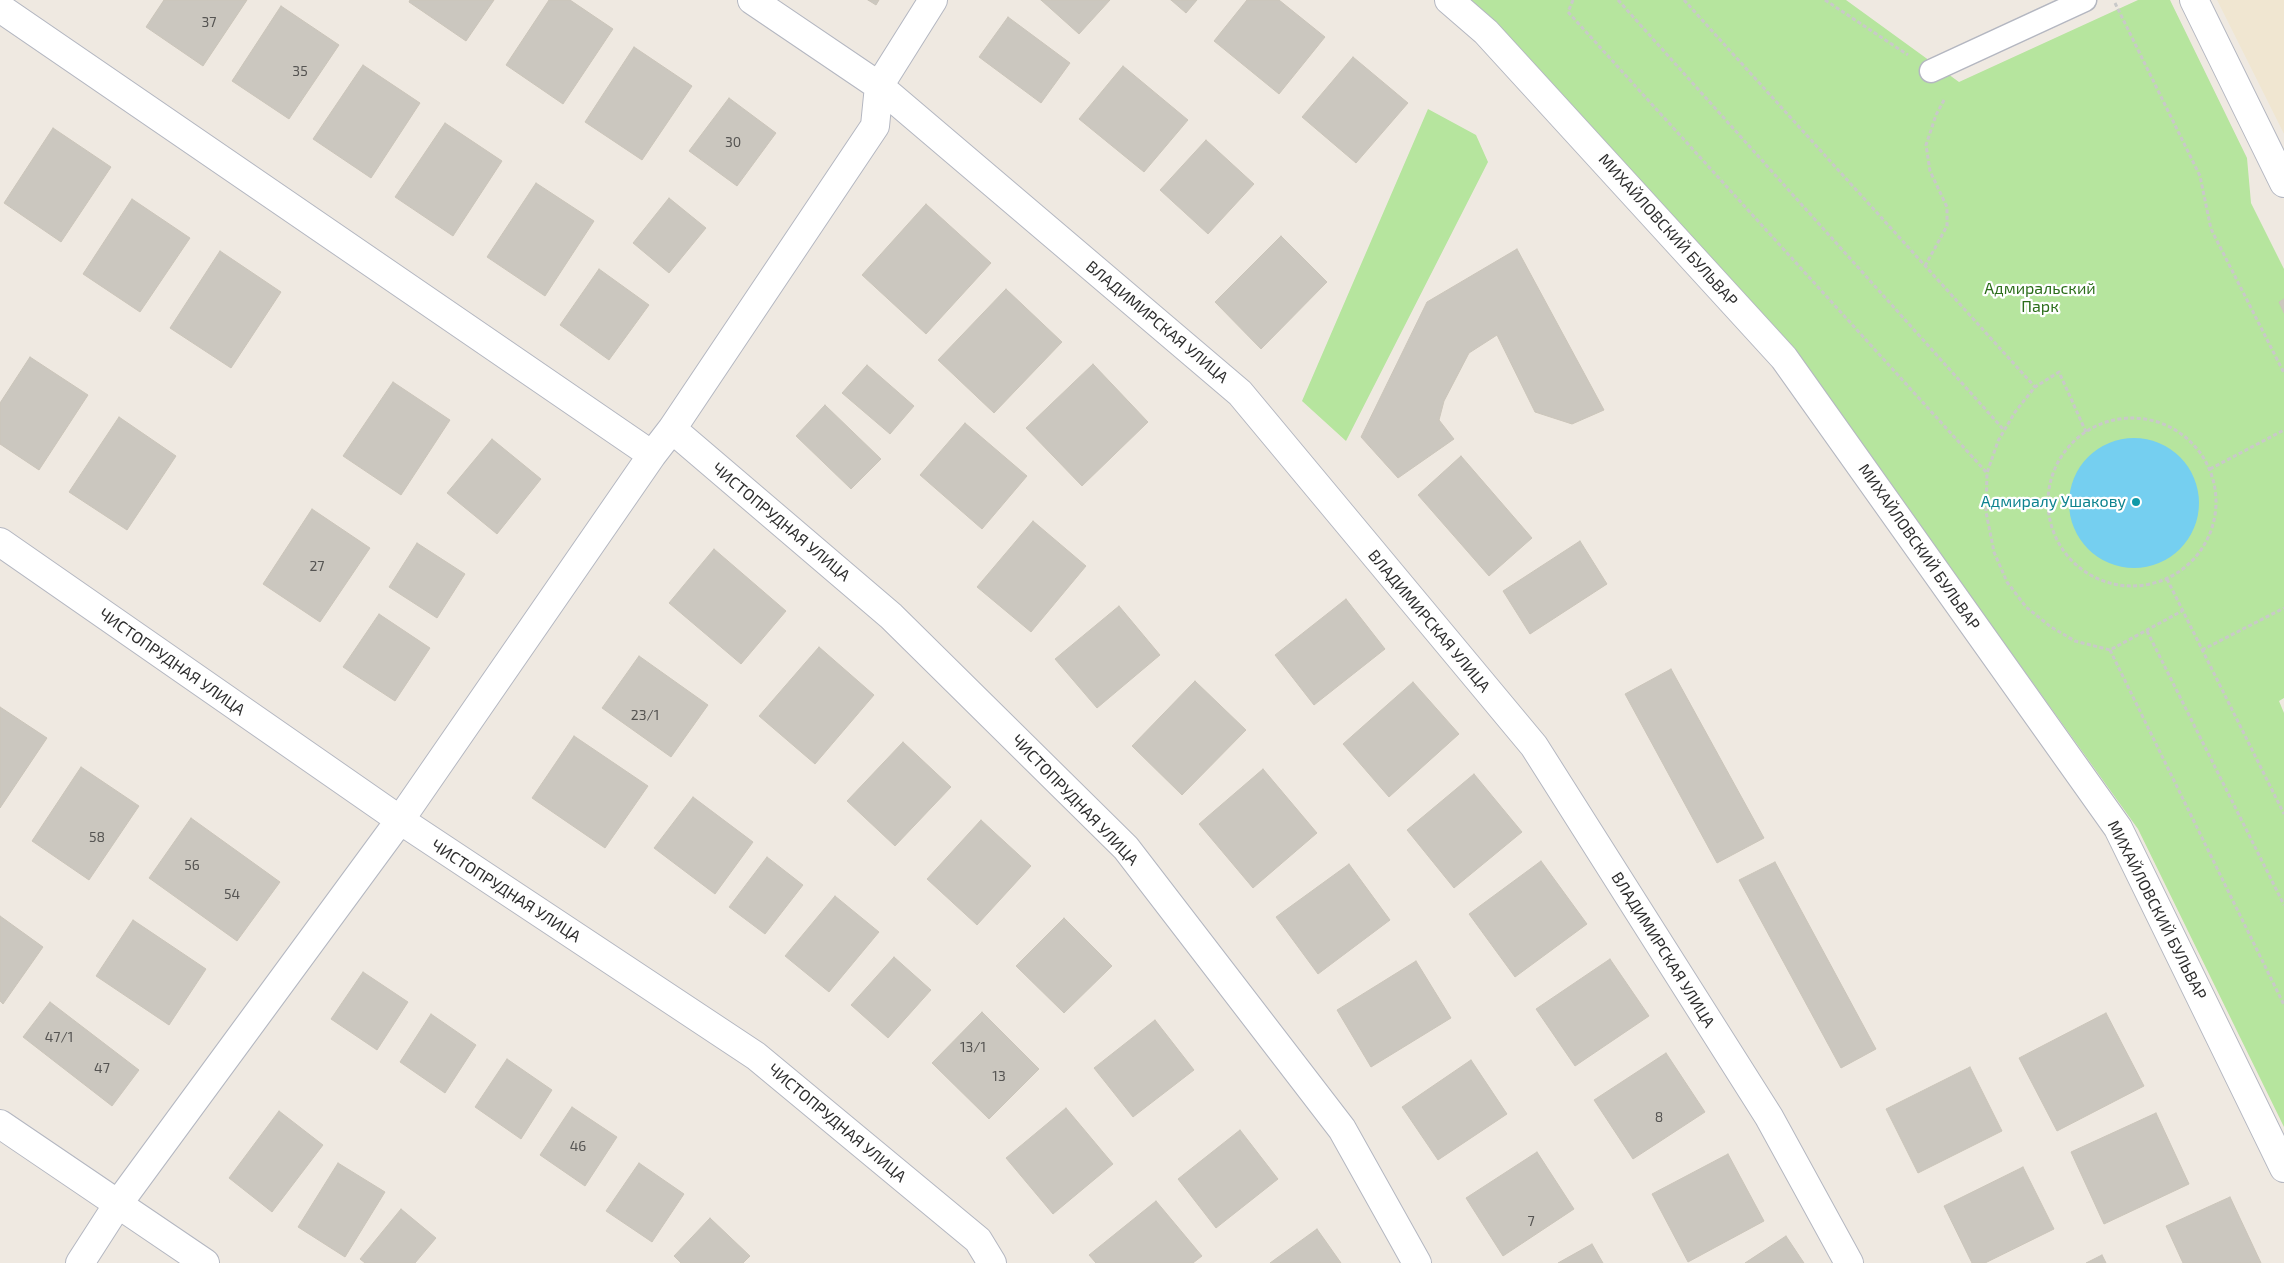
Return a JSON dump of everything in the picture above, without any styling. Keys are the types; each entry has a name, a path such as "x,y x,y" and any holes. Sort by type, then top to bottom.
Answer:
{"street":[{"name":"ВЛАДИМИРСКАЯ УЛИЦА","path":"752,0 879,86 1240,393 1527,738 1769,1117 1849,1263"},
{"path":"80,1263 118,1204 400,820 652,454 672,429 875,126 879,86 933,0"},
{"name":"МИХАЙЛОВСКИЙ БУЛЬВАР","path":"1449,0 1486,32 1784,358 2118,828 2284,1168"},
{"path":"2194,0 2284,183"},
{"path":"0,8 652,454"},
{"name":"ЧИСТОПРУДНАЯ УЛИЦА","path":"672,429 891,616 1126,848 1342,1129 1416,1263"},
{"name":"ЧИСТОПРУДНАЯ УЛИЦА","path":"0,542 400,820 756,1056 978,1240 992,1263"},
{"path":"0,1124 205,1263"}],"lane":[{"path":"1931,71 2085,0"}],"path":[{"path":"1573,0 1568,12 1987,474"},
{"path":"1618,0 2004,430"},
{"path":"1684,0 2034,387"},
{"path":"1825,0 1931,71"},
{"path":"2114,0 2200,176 2211,229 2284,373"},
{"path":"1925,266 1947,226 1947,207 1930,171 1926,145 1936,115 1945,99"},
{"path":"2086,432 2059,372 2034,387 2015,412 1998,441 1987,474 1986,512 1994,552 2007,582 2026,607 2051,627 2075,641 2110,650 2182,611"},
{"path":"2121,418 2150,419 2176,429 2196,446 2210,469 2216,494 2215,520 2205,544 2189,565 2167,579 2139,586 2110,584 2084,571 2064,551 2051,525 2048,496 2054,468 2070,444 2093,426 2121,418"},
{"path":"2210,469 2284,430"},
{"path":"2167,579 2284,814"},
{"path":"2202,650 2284,608"},
{"path":"2147,631 2284,905"},
{"path":"2110,650 2284,1005"}],"shaded area":[{"path":"2217,0 2284,0 2284,134"}],"green space":[{"name":"Адмиральский Парк","path":"1460,0 1846,0 1959,82 2138,0 2170,0 2247,158 2251,203 2284,269 2284,698 2279,701 2284,713 2284,1127 2138,829 1795,352"},
{"path":"1428,109 1476,135 1488,162 1346,441 1302,401"}],"water":[{"path":"2134,438 2147,439 2159,443 2180,457 2194,478 2198,490 2198,516 2194,528 2180,549 2159,563 2147,567 2134,568 2121,567 2109,563 2088,549 2074,528 2070,516 2069,503 2070,490 2074,478 2088,457 2109,443 2121,439"}],"building":[{"path":"164,0 247,0 203,66 146,27"},
{"path":"410,0 494,0 466,41 409,2"},
{"path":"549,0 570,0 613,29 563,104 506,65"},
{"path":"868,0 879,0 876,5"},
{"path":"1041,0 1110,0 1079,34"},
{"path":"1171,0 1197,0 1186,13"},
{"path":"1247,0 1279,0 1325,37 1279,94 1214,41"},
{"path":"281,6 339,45 289,119 232,81"},
{"path":"1008,17 1070,63 1041,103 979,57"},
{"path":"634,47 692,86 642,160 585,122"},
{"path":"1353,57 1408,103 1356,163 1302,117"},
{"path":"363,65 420,103 371,178 313,139"},
{"path":"1123,66 1188,120 1144,172 1079,119"},
{"path":"729,98 776,133 737,186 689,151"},
{"path":"445,123 502,161 453,236 395,197"},
{"path":"53,128 111,167 61,242 4,203"},
{"path":"1206,140 1254,184 1208,234 1160,190"},
{"path":"536,183 594,221 545,296 487,257"},
{"path":"669,198 706,228 669,273 633,243"},
{"path":"132,199 190,238 140,312 83,274"},
{"path":"926,204 991,263 926,334 862,275"},
{"path":"1281,236 1327,282 1261,349 1215,302"},
{"path":"1517,249 1604,410 1572,424 1535,412 1497,335 1469,353 1444,401 1439,420 1454,439 1398,478 1361,437 1427,302"},
{"path":"220,251 281,292 231,368 170,328"},
{"path":"599,269 649,305 609,360 560,325"},
{"path":"1006,289 1062,342 994,413 938,360"},
{"path":"2284,299 2284,313 2279,302"},
{"path":"30,357 88,395 39,470 0,444 0,403"},
{"path":"1093,364 1148,422 1082,486 1026,428"},
{"path":"867,365 914,406 890,434 842,393"},
{"path":"393,382 450,420 401,495 343,456"},
{"path":"825,405 881,459 851,489 796,436"},
{"path":"119,417 176,456 127,530 69,492"},
{"path":"965,423 1027,476 982,529 920,475"},
{"path":"492,439 541,479 497,534 447,493"},
{"path":"1461,456 1532,538 1489,576 1418,495"},
{"path":"312,509 370,548 320,622 263,584"},
{"path":"1033,521 1086,566 1031,632 977,587"},
{"path":"1580,541 1607,584 1530,634 1503,591"},
{"path":"417,543 465,574 437,618 389,587"},
{"path":"714,549 786,611 741,664 669,603"},
{"path":"1346,599 1385,649 1314,705 1275,655"},
{"path":"1119,606 1160,655 1097,708 1055,659"},
{"path":"379,614 430,648 395,701 343,667"},
{"path":"819,647 874,695 815,764 759,716"},
{"path":"639,656 708,705 671,757 602,708"},
{"path":"1671,669 1764,838 1717,863 1625,694"},
{"path":"1195,681 1246,730 1182,795 1132,746"},
{"path":"1413,682 1459,734 1389,797 1343,744"},
{"path":"0,707 47,738 0,808"},
{"path":"574,736 648,786 605,848 532,798"},
{"path":"903,742 951,787 895,846 847,801"},
{"path":"81,767 139,806 89,880 32,841"},
{"path":"1263,769 1317,833 1253,888 1199,824"},
{"path":"1474,774 1522,832 1454,888 1407,830"},
{"path":"693,797 753,842 715,894 654,848"},
{"path":"191,818 280,882 237,941 149,878"},
{"path":"981,820 1031,866 977,925 927,879"},
{"path":"767,857 803,885 765,934 729,907"},
{"path":"1541,861 1587,924 1515,977 1469,914"},
{"path":"1775,862 1876,1049 1841,1068 1739,880"},
{"path":"1349,864 1390,920 1318,974 1276,917"},
{"path":"835,896 879,932 829,992 785,956"},
{"path":"0,916 43,947 3,1004 0,1001"},
{"path":"1064,918 1112,966 1064,1013 1016,966"},
{"path":"133,920 206,969 169,1025 96,976"},
{"path":"894,957 931,990 888,1038 851,1005"},
{"path":"1610,959 1649,1016 1575,1066 1536,1009"},
{"path":"1416,961 1451,1018 1371,1067 1337,1010"},
{"path":"363,972 408,1002 377,1050 331,1019"},
{"path":"50,1002 139,1070 112,1106 23,1037"},
{"path":"982,1012 1039,1069 989,1119 932,1063"},
{"path":"2106,1013 2144,1086 2057,1131 2019,1058"},
{"path":"431,1014 476,1045 445,1093 400,1062"},
{"path":"1155,1020 1194,1070 1133,1117 1094,1068"},
{"path":"1666,1053 1705,1112 1633,1159 1594,1100"},
{"path":"507,1059 552,1090 521,1139 475,1107"},
{"path":"1471,1060 1507,1114 1438,1160 1402,1107"},
{"path":"1970,1067 2002,1131 1918,1173 1886,1109"},
{"path":"572,1107 617,1137 585,1186 540,1155"},
{"path":"1066,1108 1113,1164 1053,1214 1006,1158"},
{"path":"279,1111 323,1145 272,1212 229,1178"},
{"path":"2156,1113 2189,1184 2104,1224 2071,1152"},
{"path":"1240,1130 1278,1179 1216,1228 1178,1179"},
{"path":"1537,1152 1574,1209 1503,1256 1466,1198"},
{"path":"1728,1154 1764,1221 1688,1262 1652,1194"},
{"path":"338,1163 385,1192 345,1257 298,1227"},
{"path":"639,1163 684,1194 652,1242 606,1211"},
{"path":"2023,1167 2054,1229 1985,1263 1972,1263 1944,1206"},
{"path":"2230,1197 2261,1263 2183,1263 2166,1226"},
{"path":"1156,1201 1202,1256 1193,1263 1096,1263 1089,1255"},
{"path":"401,1209 436,1238 415,1263 365,1263 360,1259"},
{"path":"710,1218 750,1256 743,1263 681,1263 674,1256"},
{"path":"1317,1229 1341,1263 1270,1263"},
{"path":"1786,1236 1804,1263 1745,1263"},
{"path":"1592,1244 1603,1263 1558,1263"},
{"path":"2102,1255 2106,1263 2086,1263"}],"place":[{"name":"Адмиралу Ушакову","path":"2136,502"}]}
